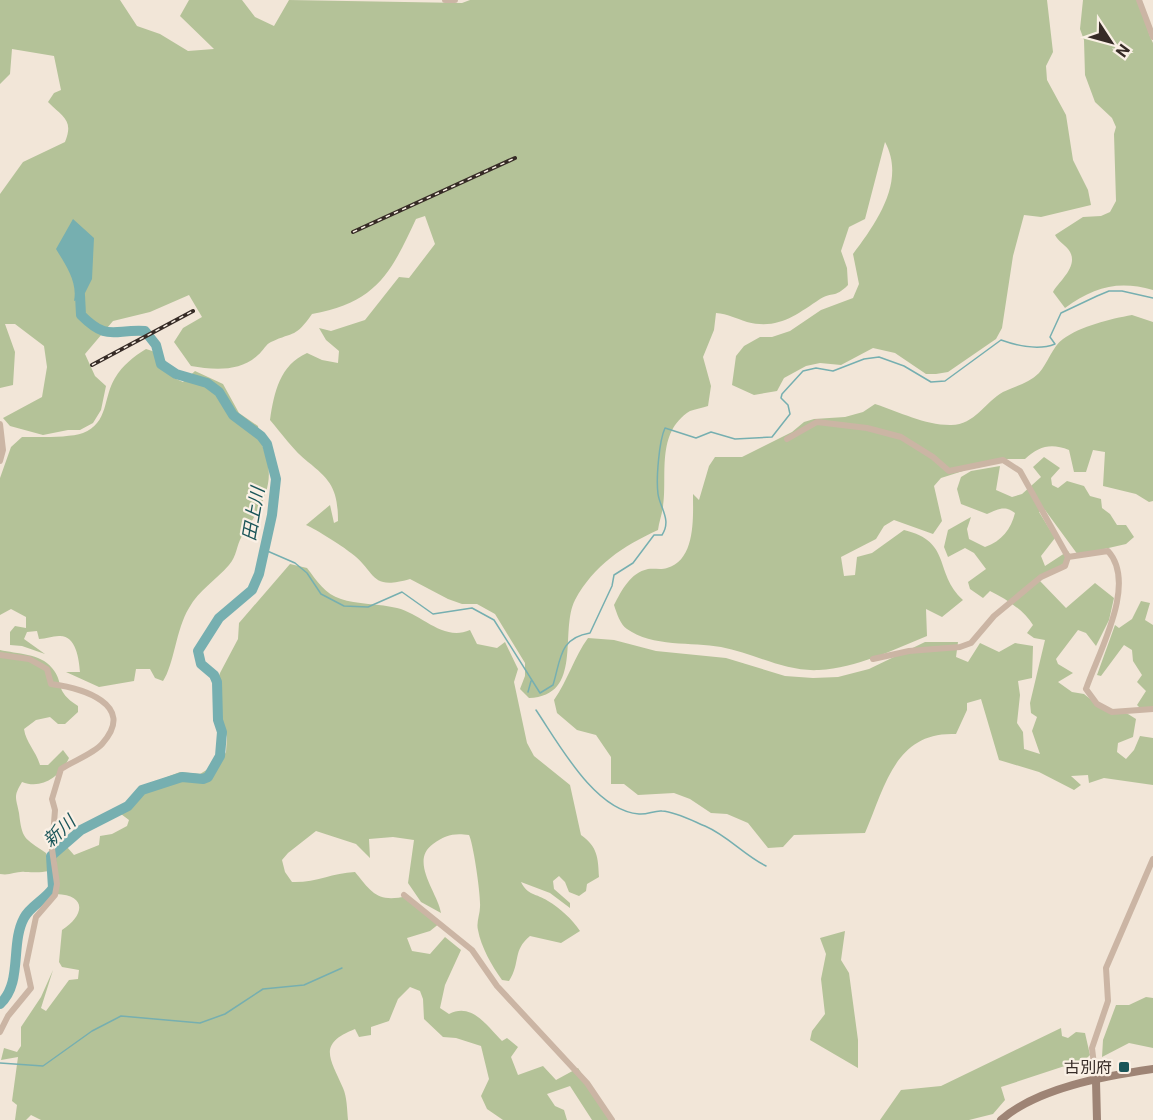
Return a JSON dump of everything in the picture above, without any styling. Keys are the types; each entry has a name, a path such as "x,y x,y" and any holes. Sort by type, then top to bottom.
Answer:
{"street":[{"path":"445,0 455,0"},
{"path":"1139,0 1153,37"},
{"path":"787,439 817,422 893,434 933,457 949,471 1003,460 1020,471 1068,557 1065,566 1041,577 994,616 971,644 960,647 918,649 873,659"},
{"path":"0,424 3,450 0,461"},
{"path":"1068,557 1108,551 1115,559 1118,570 1119,586 1114,616 1086,689 1097,704 1112,712 1153,709"},
{"path":"0,655 30,659 46,669 51,684 78,688 98,697 107,705 112,720 110,733 100,747 61,769 52,799 55,810 52,849 57,884 55,895 36,917 26,965 31,988 8,1016 0,1032"},
{"path":"1098,1120 1092,1048 1108,1001 1106,968 1153,859"},
{"path":"404,895 472,950 497,986 587,1083 612,1120"},
{"path":"1001,1120 1030,1099 1096,1081 1153,1069"}],"green space":[{"path":"0,0 120,0 137,26 160,34 188,51 214,49 180,16 189,0 242,0 255,17 274,26 289,0 462,3 470,0 1047,0 1053,52 1046,66 1047,80 1066,115 1073,160 1088,190 1091,205 1041,217 1024,215 1013,256 1002,328 996,339 948,372 926,374 895,353 873,348 841,365 820,363 806,366 784,378 777,391 754,395 732,385 736,356 744,346 760,337 772,337 790,331 821,310 853,298 859,284 853,254 879,215 890,186 891,157 885,142 865,219 849,227 841,251 847,268 848,285 840,292 824,297 786,320 768,324 747,322 716,313 714,330 703,357 711,386 708,406 690,411 679,420 667,443 663,507 658,530 621,550 591,577 575,600 571,613 564,674 557,686 546,694 529,698 520,689 525,676 525,663 495,614 477,604 462,604 448,599 410,579 387,583 380,581 347,550 306,525 330,505 334,523 338,521 335,493 328,480 298,453 270,420 280,380 284,372 298,358 307,353 322,360 338,363 339,351 326,340 319,328 331,331 365,320 399,277 409,278 435,244 425,216 416,219 389,271 366,293 334,309 312,314 298,331 269,343 251,361 235,367 218,369 191,366 174,342 183,328 202,317 189,295 150,312 113,321 85,354 95,376 106,386 101,410 93,423 80,430 43,435 10,426 3,418 42,397 47,367 44,346 15,324 5,324 15,352 13,385 0,388 0,194 23,162 65,142 68,124 66,119 48,102 54,93 61,90 54,56 12,49 10,74 0,84"},
{"path":"1083,0 1138,0 1153,43 1153,290 1129,286 1107,287 1086,295 1065,308 1053,292 1068,272 1072,261 1068,249 1055,235 1083,217 1101,216 1110,212 1116,201 1114,134 1116,127 1112,118 1095,102 1085,75 1084,40 1080,29"},
{"path":"1132,315 1153,322 1153,501 1149,502 1136,494 1103,486 1105,452 1093,450 1086,472 1074,472 1069,450 1051,446 1035,451 1025,459 1000,459 973,464 963,471 941,478 934,486 942,521 933,534 894,520 884,526 876,539 841,557 844,576 855,575 857,557 872,553 904,530 930,542 941,559 948,579 963,600 942,617 926,609 927,636 874,658 847,666 819,670 794,668 721,647 648,639 627,629 621,622 614,605 631,578 648,569 667,568 683,556 691,537 693,494 699,500 709,466 715,457 742,457 792,432 804,422 845,417 863,412 875,404 931,423 950,425 966,422 997,396 1027,382 1039,373 1056,346 1070,334 1096,324"},
{"path":"146,349 157,353 164,359 174,378 183,382 195,371 223,384 239,413 258,426 268,465 268,485 262,503 240,540 232,562 189,608 163,681 155,678 150,669 136,669 134,681 99,687 66,672 80,672 76,649 65,637 39,639 37,631 27,632 24,639 45,654 22,646 10,645 10,632 15,626 26,628 26,617 11,609 0,615 0,478 11,447 22,437 70,436 91,429 101,416 111,385 118,373"},
{"path":"1044,457 1060,468 1051,478 1052,485 1058,488 1067,481 1084,486 1090,496 1101,499 1102,508 1110,514 1117,525 1126,525 1134,537 1126,544 1078,555 1045,510 1039,512 1055,538 1041,556 1045,566 1068,551 1072,557 1040,581 1066,608 1095,583 1114,598 1109,620 1096,646 1086,633 1078,630 1056,659 1058,664 1073,673 1058,682 1072,692 1084,694 1104,710 1128,714 1136,719 1133,737 1118,743 1117,752 1126,759 1134,750 1140,736 1153,738 1153,785 1104,778 1089,783 1088,775 1071,776 1081,785 1074,790 1039,772 999,760 981,699 967,703 967,710 956,734 935,736 919,742 906,752 886,781 865,833 794,835 783,847 768,848 748,823 727,814 711,813 690,799 674,793 638,795 624,784 611,784 611,757 596,735 577,730 557,713 554,700 588,638 614,640 656,651 726,658 785,676 813,678 838,677 869,669 925,642 958,642 956,657 968,662 980,643 999,652 1015,643 1033,646 1032,678 1018,681 1020,695 1017,723 1023,732 1024,749 1040,754 1032,731 1037,717 1031,713 1030,703 1045,640 1034,638 1027,633 1033,625 1025,614 1008,601 990,591 983,598 970,589 968,582 986,569 974,553 965,548 948,557 944,547 948,530 971,517 967,529 969,539 985,547 1005,534 1015,513 1005,508 987,514 961,504 957,489 961,477 971,471 1000,466 996,490 1012,497 1022,494 1041,477 1033,467"},
{"path":"290,564 307,568 318,582 335,597 397,608 442,630 460,633 470,630 477,644 497,648 505,642 518,669 514,682 527,743 534,756 570,785 581,835 587,839 596,853 599,877 587,884 586,891 579,896 569,892 565,882 559,876 553,881 554,889 570,903 570,908 550,893 521,882 529,892 544,898 561,910 580,931 561,943 530,936 521,947 509,981 502,980 498,975 479,936 477,924 480,907 479,892 475,858 469,835 446,837 426,851 424,868 441,913 421,902 408,883 414,840 393,837 369,839 370,858 356,844 316,831 282,860 285,872 292,882 355,872 371,891 382,897 407,896 440,923 430,931 407,938 412,951 430,954 445,937 461,950 445,985 440,1008 449,1014 457,1011 472,1013 502,1041 507,1038 518,1047 511,1057 518,1075 543,1066 556,1080 578,1068 612,1120 592,1120 570,1086 547,1094 555,1106 564,1110 567,1120 503,1120 487,1109 481,1096 489,1079 481,1046 456,1038 443,1037 424,1019 423,999 420,991 410,987 398,999 389,1021 371,1027 371,1035 359,1037 355,1029 335,1040 331,1046 331,1060 344,1092 348,1120 41,1120 31,1115 26,1120 15,1120 17,1105 12,1101 18,1057 1,1060 4,1048 17,1052 21,1046 21,1027 41,997 53,970 41,1008 46,1011 69,980 78,979 79,970 62,967 59,962 62,930 75,919 79,907 74,898 56,894 54,857 56,849 67,847 74,855 99,845 100,836 112,834 127,826 129,820 117,811 141,787 180,772 200,774 221,761 226,752 227,737 214,691 220,673 238,639 239,623"},
{"path":"1141,601 1150,603 1145,620 1153,625 1153,708 1141,709 1137,705 1146,691 1137,682 1142,675 1133,661 1132,650 1124,645 1101,676 1097,675 1115,625 1119,628 1132,619"},
{"path":"0,650 28,655 47,663 56,673 62,691 78,706 78,712 65,724 58,724 50,717 36,720 24,729 40,765 48,765 63,750 69,758 56,776 44,783 22,782 16,794 23,833 29,841 46,853 49,871 0,874"},
{"path":"845,931 841,960 849,973 858,1040 858,1068 810,1040 812,1031 825,1014 821,979 826,954 820,938"},
{"path":"1146,997 1153,998 1153,1048 1129,1043 1102,1057 1103,1040 1116,1005 1129,1005"},
{"path":"1061,1028 1062,1036 1068,1038 1076,1032 1085,1033 1090,1055 1086,1059 1001,1087 1005,1100 993,1114 969,1120 880,1120 901,1090 941,1086"}],"water":[{"path":"73,219 94,238 92,279 83,297 74,301 72,280 56,249"}],"waterway":[{"path":"265,550 295,563 307,573 321,594 344,606 368,607 402,592 433,614 472,608 494,620 540,693 553,685 560,658 567,645 572,640 590,633 612,586 614,575 633,563 654,535 662,535 665,530 666,519 658,494 657,479 665,428 696,438 711,432 735,439 772,437 790,414 788,405 781,398 782,394 803,371 816,368 833,371 864,359 879,357 904,366 931,382 945,381 1001,340 1021,346 1035,347 1055,344 1050,337 1061,313 1109,291 1122,291 1153,298"},
{"name":"田上川","path":"0,1004 11,985 20,928 24,918 53,888 51,856 81,830 128,806 142,790 182,777 203,779 208,777 220,756 222,732 218,720 217,682 214,675 201,664 198,651 219,618 252,590 259,574 272,515 276,479 267,444 261,436 233,415 219,392 207,383 176,374 161,364 156,345 145,331 111,332 98,329 90,323 81,315 80,295"},
{"path":"528,692 531,681"},
{"path":"536,710 580,774 608,801 623,810 639,814 662,811 684,817 713,830 766,866"},
{"path":"0,1063 43,1066 92,1031 121,1016 200,1023 225,1014 263,989 304,985 342,968"}],"railway":[{"path":"353,232 515,158"},
{"path":"92,365 193,311"}],"place":[{"name":"古別府","path":"1124,1067"}],"water label":[{"name":"新川","path":"59,831"}]}
